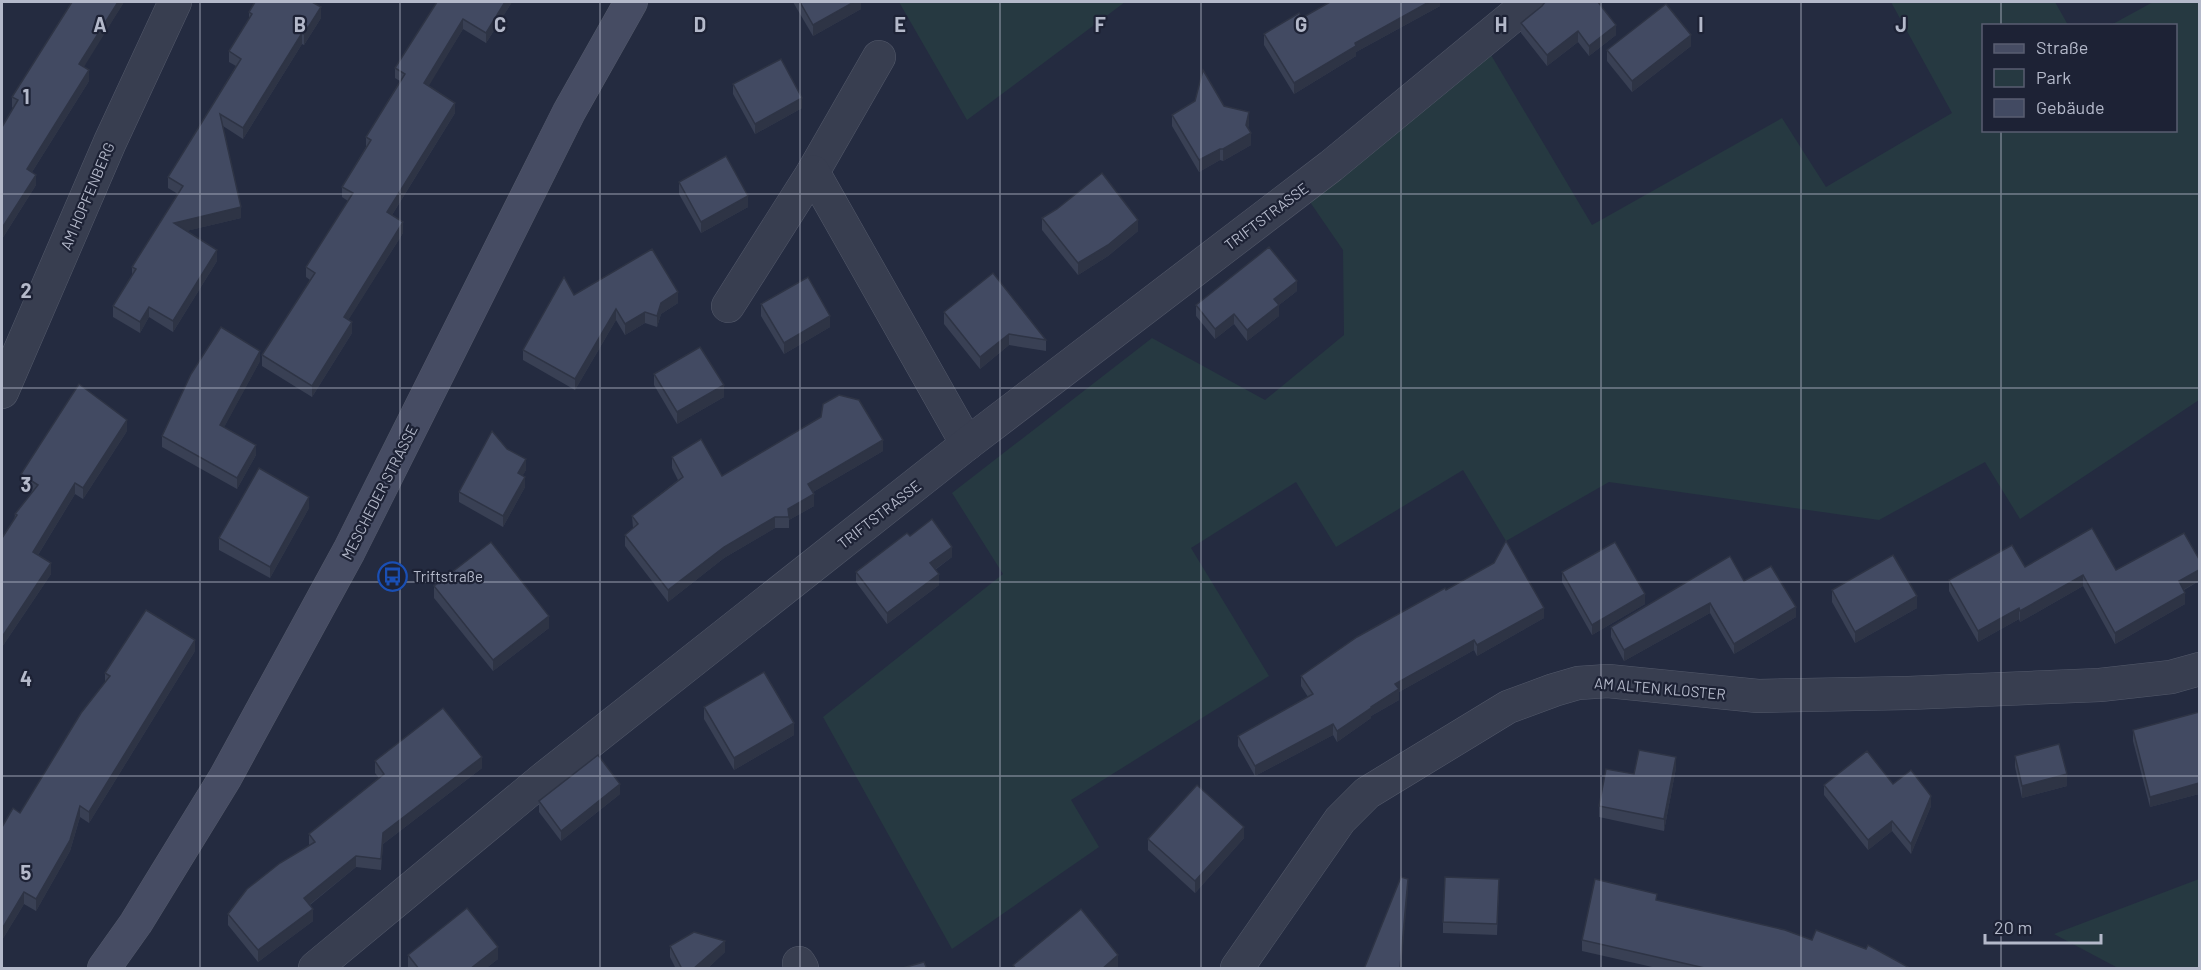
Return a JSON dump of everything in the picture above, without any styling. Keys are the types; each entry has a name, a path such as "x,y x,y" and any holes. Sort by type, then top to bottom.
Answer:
{"street":[{"name":"AM HOPFENBERG","path":"2,392 110,142 175,2"},
{"name":"MESCHEDER STRASSE","path":"104,969 136,923 225,778 332,582 424,405 569,112 631,2"},
{"name":"TRIFTSTRASSE","path":"315,969 348,957 543,779 967,444 1331,166 1530,2"},
{"path":"729,306 813,172 879,57"},
{"path":"813,172 967,444"},
{"name":"AM ALTEN KLOSTER","path":"1237,969 1340,820 1367,793 1484,720 1508,707 1543,693 1578,683 1608,681 1758,696 2100,686 2171,677 2199,669"}],"green space":[{"path":"899,2 1125,2 967,120"},
{"path":"1891,2 2055,2 2067,24 1982,24 1982,132 2177,132 2177,24 2113,24 2153,2 2199,2 2199,400 2020,519 1985,462 1879,520 1609,482 1506,541 1463,470 1336,547 1296,482 1191,548 1269,676 1071,800 1099,847 952,949 823,717 1003,574 952,493 1152,338 1265,400 1344,335 1343,250 1310,202 1491,55 1592,225 1782,118 1826,187 1952,113"},
{"path":"2199,879 2199,968 2118,968 2054,934"}],"building":[{"path":"72,2 118,2 79,64 89,70 27,169 36,175 2,228 2,127 18,100 12,97"},
{"path":"255,2 312,2 321,7 304,34 302,33 243,128 220,114 241,207 174,223 217,250 173,321 149,307 140,322 113,306 136,269 132,267 183,186 168,177 241,59 229,51 252,14 249,12"},
{"path":"437,2 505,2 486,33 463,19 424,83 455,103 387,212 403,222 344,317 352,322 312,386 262,355 315,273 306,267 353,193 342,187 371,140 366,137 405,74 395,68"},
{"path":"800,2 854,2 813,25"},
{"path":"1330,2 1429,2 1355,43 1356,46 1294,83 1264,34 1299,13 1302,18"},
{"path":"1545,2 1598,2 1616,25 1589,46 1578,31 1547,55 1521,23"},
{"path":"1666,4 1691,35 1632,81 1607,50"},
{"path":"781,59 802,98 755,124 733,84"},
{"path":"1203,70 1224,106 1249,112 1246,125 1251,133 1199,160 1172,115 1195,101"},
{"path":"726,156 748,196 701,222 679,182"},
{"path":"1102,173 1138,220 1108,245 1078,263 1042,218 1057,209"},
{"path":"1269,247 1297,281 1274,299 1279,305 1247,330 1234,314 1215,329 1196,305"},
{"path":"652,249 678,292 661,303 657,316 645,312 625,324 616,309 575,379 523,350 564,277 574,295"},
{"path":"993,273 1046,340 1009,334 980,357 944,312"},
{"path":"808,277 830,316 784,343 761,304"},
{"path":"221,327 260,351 220,425 256,445 237,478 162,436 191,374"},
{"path":"700,347 724,385 677,412 654,374"},
{"path":"79,384 127,420 83,488 75,483 33,552 51,563 2,637 2,538 17,515 15,514 38,485 21,474"},
{"path":"839,395 859,400 883,440 808,484 814,494 788,509 789,517 775,517 724,547 668,590 625,535 638,524 632,516 683,477 672,457 701,439 722,476 821,417 823,404"},
{"path":"492,431 507,449 526,459 518,473 525,477 503,516 459,492"},
{"path":"259,468 309,497 270,567 219,538"},
{"path":"932,519 952,547 930,563 939,574 887,613 856,572 907,533 910,536"},
{"path":"2092,528 2116,570 2184,533 2199,559 2199,570 2179,581 2185,593 2115,633 2083,575 2020,611 2019,608 1978,631 1949,580 2012,545 2025,567"},
{"path":"1506,541 1544,608 1477,645 1474,640 1395,684 1399,689 1337,731 1333,724 1255,766 1238,736 1313,694 1301,676 1357,637 1494,563"},
{"path":"491,542 549,616 493,660 434,586"},
{"path":"1615,542 1645,594 1592,625 1562,572"},
{"path":"1893,555 1917,596 1855,632 1832,590"},
{"path":"1730,556 1744,581 1771,566 1796,607 1734,644 1710,603 1624,650 1611,627"},
{"path":"146,610 195,640 89,812 80,806 70,840 36,899 24,892 2,929 2,827 13,808 20,813 81,713 110,676 105,673"},
{"path":"764,672 794,723 734,758 704,707"},
{"path":"443,708 482,757 383,833 381,859 356,856 304,898 313,909 258,950 228,914 247,889 280,863 315,842 309,834 384,774 375,761"},
{"path":"2199,712 2199,783 2150,797 2133,730"},
{"path":"2059,744 2067,774 2022,786 2015,756"},
{"path":"1639,750 1676,757 1664,819 1599,806 1606,769 1634,774"},
{"path":"1867,751 1893,784 1911,770 1931,796 1911,844 1892,821 1868,840 1824,785"},
{"path":"598,755 620,784 561,831 539,801"},
{"path":"1197,785 1244,827 1195,881 1148,839"},
{"path":"1401,877 1408,879 1400,969 1364,969"},
{"path":"1445,877 1499,879 1497,924 1443,922"},
{"path":"1595,879 1657,894 1656,900 1785,930 1812,940 1816,930 1866,949 1868,945 1908,967 1907,969 1709,969 1582,940"},
{"path":"467,908 498,947 470,969 419,969 408,955"},
{"path":"1081,909 1118,955 1102,969 1016,969 1013,965"},
{"path":"694,932 725,941 693,969 682,969 670,946"},
{"path":"924,962 927,969 899,969"}],"place":[{"name":"Triftstraße","path":"392,576"}]}
